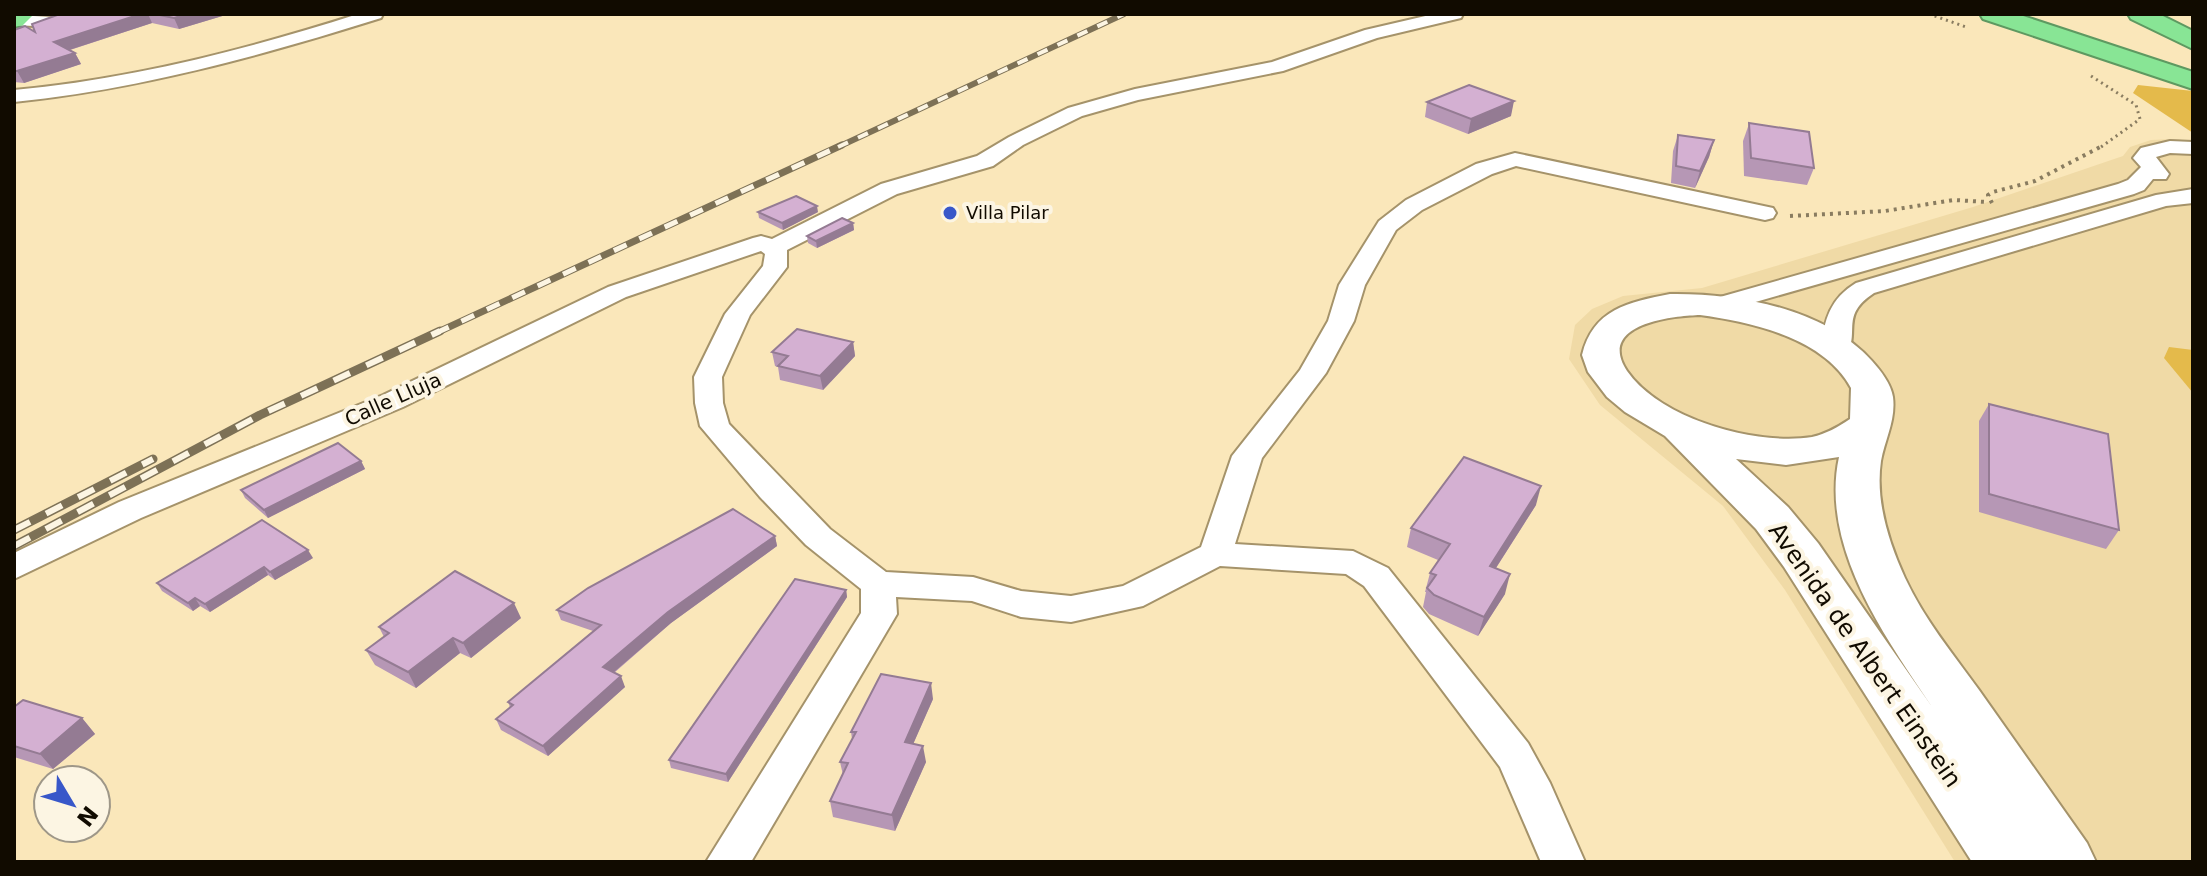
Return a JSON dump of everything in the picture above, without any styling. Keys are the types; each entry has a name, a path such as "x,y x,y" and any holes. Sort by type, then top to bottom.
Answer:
{"highway":[{"path":"14,20 22,14"},
{"path":"1992,14 2193,81"},
{"path":"2140,14 2193,41"}],"main road":[{"path":"1872,423 1855,438 1842,443 1796,452 1754,449 1715,441 1676,427 1644,409 1623,391 1602,362 1601,345 1607,332 1622,319 1643,311 1672,305 1715,306 1773,320 1836,349 1858,369 1872,388 1876,405 1872,423 1860,459 1859,501 1864,532 1876,567 1893,602 1935,669 2066,862"},
{"name":"Avenida de Albert Einstein","path":"1676,427 1762,508 1801,555 2006,862"}],"street":[{"path":"14,96 150,76 265,49 375,14"},
{"name":"Calle Lluja","path":"14,567 130,510 393,401 617,292 761,243 774,247 889,189 985,161 1016,141 1086,108 1188,83 1276,67 1371,34 1455,14"},
{"path":"14,20 53,22"},
{"path":"2193,148 2170,147 2148,152 2144,158 2151,169 2193,189"},
{"path":"1215,554 1247,456 1312,373 1341,321 1352,285 1387,226 1414,205 1484,169 1515,159 1765,213"},
{"path":"1715,306 2136,185 2151,169"},
{"path":"1836,349 1836,324 1840,311 1848,299 1865,288 2164,200 2193,196"},
{"path":"774,247 777,254 775,267 738,314 708,377 709,403 715,426 771,490 818,537 878,584 973,589 1021,604 1071,609 1131,597 1215,554 1343,561 1365,569 1376,577 1514,755 1530,783 1563,862"},
{"path":"728,862 879,614 878,584"}],"path":[{"path":"1992,203 1988,195 1993,192 2034,182 2111,143 2120,130 2133,127 2140,119 2136,105 2117,94"},
{"path":"1765,213 1842,215 1954,200 1992,203 2021,217"}],"shaded area":[{"path":"2138,85 2193,91 2193,133 2133,93"},
{"path":"2151,140 2193,141 2193,862 1955,862 1785,590 1723,506 1600,405 1569,359 1575,325 1592,309 1623,296 1702,288 1973,207 2123,156 2130,147"},
{"path":"2169,347 2193,350 2193,393 2164,358"}],"building":[{"path":"60,14 141,14 54,42 75,53 14,71 14,30 25,26 35,32 32,24"},
{"path":"155,14 187,14 174,18"},
{"path":"1469,85 1514,101 1471,119 1427,102"},
{"path":"1749,123 1809,132 1814,168 1751,158"},
{"path":"1678,135 1714,140 1700,171 1676,166"},
{"path":"796,196 817,206 782,223 758,212"},
{"path":"842,218 853,223 816,241 807,236"},
{"path":"797,329 853,342 820,376 778,366 788,356 772,352"},
{"path":"1989,404 2108,434 2119,530 1989,494"},
{"path":"338,443 361,461 264,510 241,490"},
{"path":"1464,457 1541,486 1490,566 1510,574 1484,617 1434,595 1427,588 1436,575 1430,573 1450,544 1411,528"},
{"path":"733,509 775,536 668,612 603,667 621,676 543,746 496,719 513,705 508,702 601,625 557,610 588,588"},
{"path":"262,520 308,550 270,572 264,567 205,604 195,598 188,603 157,583"},
{"path":"455,571 514,603 463,643 453,638 408,672 366,650 389,633 379,627"},
{"path":"795,579 846,590 726,774 669,760"},
{"path":"881,674 931,683 905,742 923,746 892,815 830,801 848,763 840,762 856,732 851,732"},
{"path":"23,700 82,718 40,754 14,746 14,707"}],"railway":[{"path":"838,147 1124,14"},
{"path":"436,333 842,145"},
{"path":"14,546 260,415 440,331"},
{"path":"14,530 153,459"}],"place":[{"name":"Villa Pilar","path":"950,213"}]}
